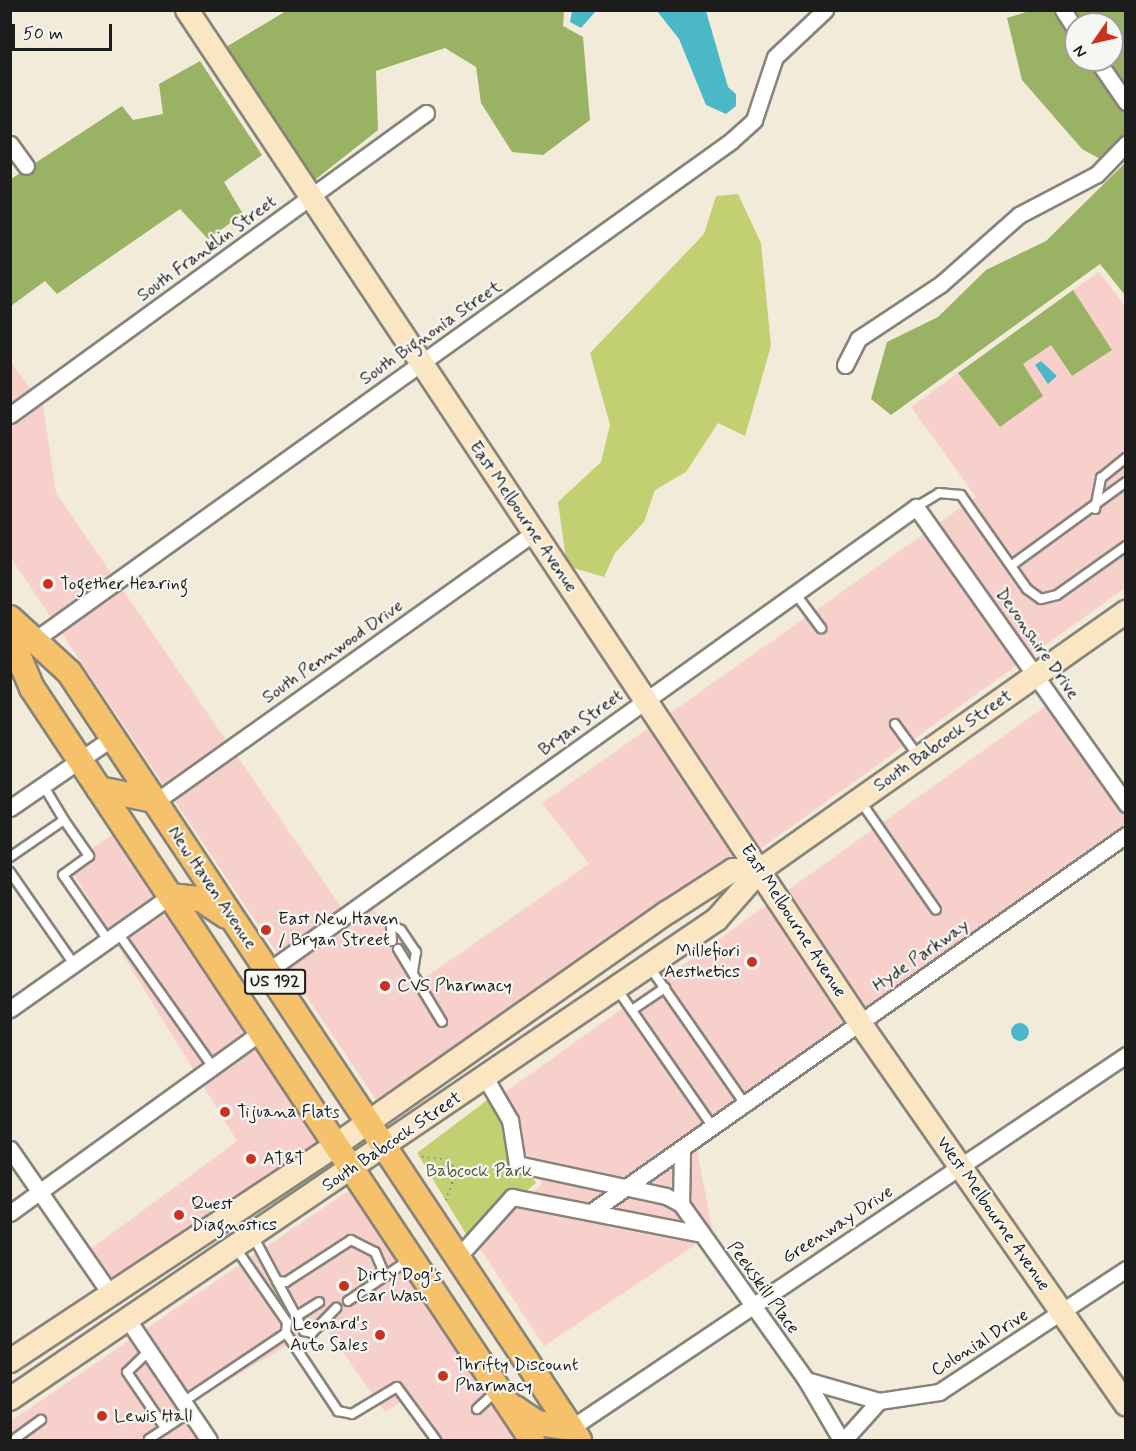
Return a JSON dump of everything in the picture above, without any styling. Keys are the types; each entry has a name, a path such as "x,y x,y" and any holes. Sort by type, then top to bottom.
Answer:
{"main road":[{"name":"East Melbourne Avenue","path":"187,10 309,199 760,870 860,1023"},
{"name":"South Babcock Street","path":"10,1399 126,1317 386,1147 717,919 760,870 1125,612"},
{"name":"New Haven Avenue","path":"10,618 38,638 69,672 575,1434"},
{"name":"US 192","path":"14,644 32,688 532,1440"},
{"path":"99,789 154,801"},
{"name":"South Babcock Street","path":"10,1361 105,1294 336,1145 368,1120 733,870 760,870"},
{"path":"170,896 201,898 236,923"},
{"name":"West Melbourne Avenue","path":"860,1023 1125,1404"},
{"path":"10,1378 74,1335 91,1319 105,1294"},
{"path":"503,1396 537,1423 575,1434"}],"street":[{"name":"South Bignonia Street","path":"14,644 38,638 731,141 754,120 775,57 825,10"},
{"path":"1105,72 1125,102"},
{"name":"South Franklin Street","path":"10,415 426,113"},
{"path":"10,144 26,166"},
{"path":"845,365 858,339 941,284 1019,215 1097,174 1125,144"},
{"name":"Bryan Street","path":"268,971 916,507"},
{"name":"Devonshire Drive","path":"916,507 1125,804"},
{"name":"South Pennwood Drive","path":"154,801 534,533"},
{"path":"10,808 112,738"},
{"name":"Hyde Parkway","path":"591,1212 682,1152 1125,835"},
{"path":"10,1009 170,896"},
{"path":"10,1213 261,1032"},
{"name":"Greenway Drive","path":"575,1434 751,1306 961,1168 1125,1055"},
{"path":"486,1079 510,1120 518,1164 681,1204 682,1152"},
{"path":"10,1149 105,1294"},
{"path":"458,1257 512,1197 698,1233"},
{"name":"Peekskill Place","path":"681,1204 698,1233 806,1380 843,1440"},
{"name":"Colonial Drive","path":"806,1380 879,1401 919,1398 956,1385 1125,1269"},
{"path":"126,1317 209,1440"},
{"path":"843,1440 879,1401"}],"lane":[{"path":"1095,509 1101,478 1125,458"},
{"path":"1012,565 1095,509 1125,482"},
{"path":"916,507 939,493 961,495 1027,589 1049,598 1125,546"},
{"path":"795,593 821,628"},
{"path":"895,724 919,757"},
{"path":"43,785 89,856 63,874 213,1067"},
{"path":"859,800 936,910"},
{"path":"10,857 64,820"},
{"path":"10,872 74,964"},
{"path":"392,941 391,925 401,930 416,952 412,972"},
{"path":"398,949 442,1022"},
{"path":"648,965 746,1106"},
{"path":"616,987 714,1128"},
{"path":"632,1010 664,988"},
{"path":"243,1240 277,1281 304,1331 312,1333 336,1308"},
{"path":"243,1240 287,1322 286,1333 338,1411 352,1414 397,1387 435,1439"},
{"path":"277,1281 286,1282 351,1240 368,1244 374,1265 385,1276"},
{"path":"348,1301 412,1258"},
{"path":"297,1316 318,1302"},
{"path":"148,1440 165,1428 186,1407 286,1333"},
{"path":"149,1352 127,1372 165,1428"},
{"path":"477,1409 503,1396"},
{"path":"10,1430 16,1439 41,1420"}],"path":[{"path":"422,1157 448,1160 456,1171 446,1200"}],"shaded area":[{"path":"1099,272 1125,306 1125,588 757,851 666,716 976,497 911,407 958,373 1000,426 1023,364 1051,344 1072,376 1111,350 1073,290"},
{"path":"10,361 43,406 56,493 352,923 373,909 423,979 589,864 542,803 653,725 744,860 379,1104 11,558"},
{"path":"1047,705 1125,810 1125,844 870,1023 784,893"},
{"path":"118,831 321,1147 111,1282 91,1249 237,1141 68,865"},
{"path":"771,902 857,1032 696,1145 713,1233 544,1346 475,1241 542,1184 497,1098"},
{"path":"354,1187 519,1440 438,1440 409,1397 385,1412 323,1324 192,1402 144,1330"},
{"path":"131,1339 199,1440 11,1440 11,1421"}],"green space":[{"path":"286,11 564,11 563,26 583,37 590,120 543,155 512,152 481,103 476,67 445,48 376,71 378,130 311,183 221,50"},
{"path":"1029,11 1125,11 1125,154 1113,166 1082,149 1022,80 1007,18"},
{"path":"200,61 262,155 224,182 243,214 208,239 180,209 57,294 45,281 11,306 11,179 122,106 133,120 163,114 159,84"},
{"path":"1125,163 1125,295 1100,264 891,415 871,399 887,342 938,317 986,270 1046,241"},
{"path":"738,194 761,243 771,346 745,436 718,423 686,472 655,490 644,522 615,553 604,577 567,566 558,502 601,462 610,425 590,353 704,234 716,196"},
{"path":"1073,290 1112,350 1072,376 1051,345 1023,364 1043,396 1000,427 958,373"},
{"name":"Babcock Park","path":"490,1098 536,1183 469,1239 417,1153"}],"water":[{"path":"572,10 596,11 581,28 570,22"},
{"path":"657,11 706,11 728,87 736,94 736,106 726,114 706,105 679,39"},
{"path":"1041,361 1057,376 1048,384 1035,365"},
{"path":"1020,1023 1026,1026 1029,1032 1026,1038 1020,1041 1014,1038 1011,1032 1014,1026"}],"place":[{"name":"Together Hearing","path":"48,584"},
{"name":"East New Haven / Bryan Street","path":"266,930"},
{"name":"Millefiori Aesthetics","path":"752,962"},
{"name":"CVS Pharmacy","path":"385,986"},
{"name":"Tijuana Flats","path":"225,1112"},
{"name":"AT&T","path":"251,1159"},
{"name":"Quest Diagnostics","path":"179,1215"},
{"name":"Dirty Dog's Car Wash","path":"344,1286"},
{"name":"Leonard's Auto Sales","path":"380,1335"},
{"name":"Thrifty Discount Pharmacy","path":"443,1376"},
{"name":"Lewis Hall","path":"102,1416"}]}
